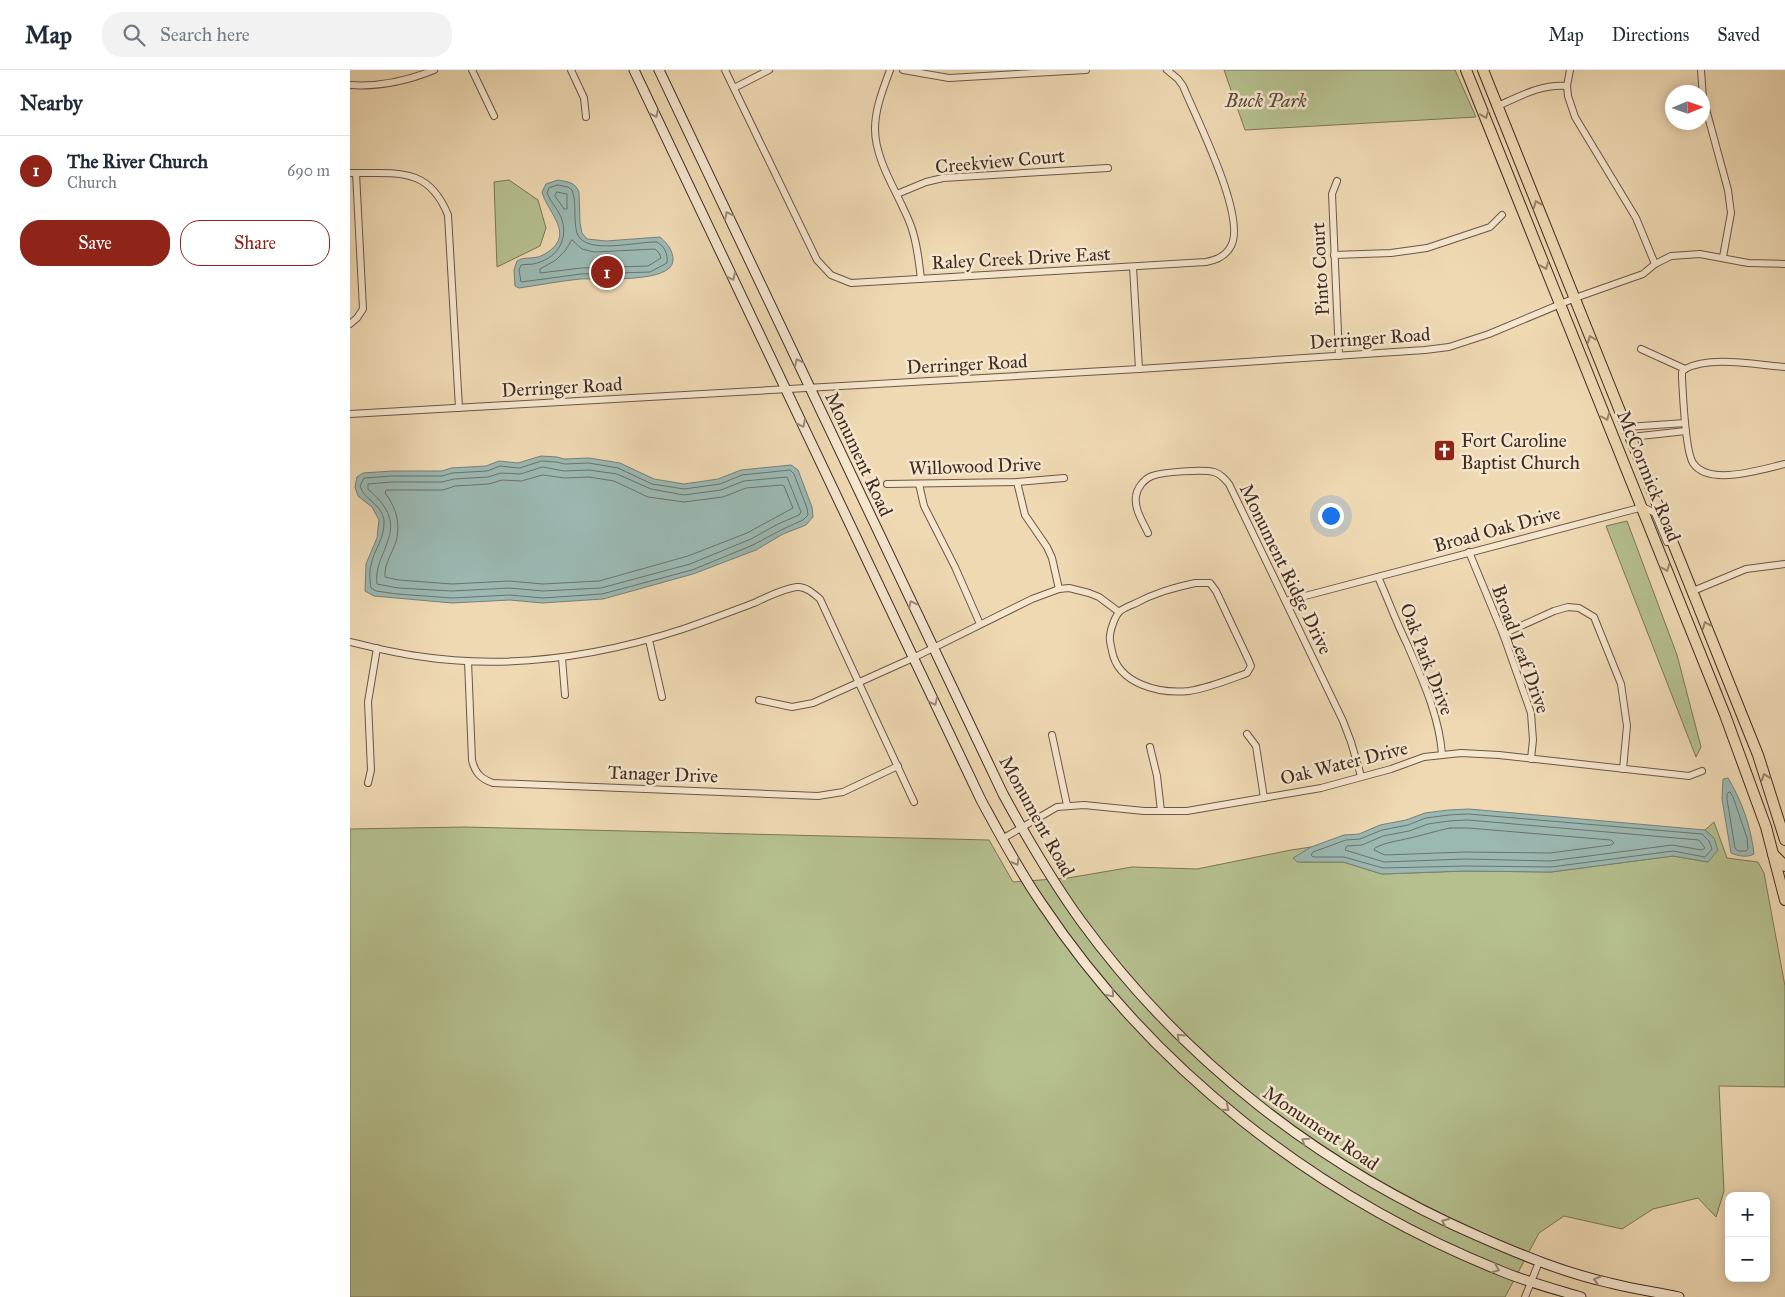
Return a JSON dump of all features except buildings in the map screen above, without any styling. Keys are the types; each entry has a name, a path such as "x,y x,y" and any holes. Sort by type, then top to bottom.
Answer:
{"main road":[{"name":"Monument Road","path":"634,70 981,800 1002,839 1042,904 1101,982 1127,1014 1168,1056 1220,1104 1289,1157 1342,1193 1427,1238 1494,1268 1531,1282 1581,1297"},
{"name":"Monument Road","path":"659,70 1003,794 1064,897 1124,976 1210,1065 1260,1107 1301,1139 1388,1193 1436,1218 1540,1262 1609,1283 1678,1297"},
{"name":"McCormick Road","path":"1466,70 1643,507 1744,763 1783,885 1785,900"},
{"name":"McCormick Road","path":"1483,70 1758,754 1782,818 1785,840"},
{"path":"1773,853 1785,866"}],"street":[{"path":"350,85 372,86 407,80 434,70"},
{"path":"472,70 494,116"},
{"path":"571,70 584,98 586,118"},
{"path":"725,70 734,88 769,70"},
{"path":"890,70 878,108 875,130 879,152 911,227 919,260 921,279"},
{"path":"903,70 949,78 1086,70"},
{"name":"Raley Creek Drive East","path":"734,88 817,260 831,275 851,283 1133,267 1215,261 1221,258 1231,248 1232,243 1234,228 1230,199 1183,86 1168,70"},
{"path":"1570,70 1567,86 1575,117 1636,218 1655,264"},
{"path":"1701,70 1703,98 1728,190 1731,214 1723,257"},
{"path":"1498,106 1536,89 1547,86 1567,86"},
{"name":"Creekview Court","path":"897,194 909,188 943,178 1108,168"},
{"path":"350,324 357,318 363,308 353,173 390,172 422,181 437,193 448,215 459,408"},
{"name":"Pinto Court","path":"1337,181 1332,194 1339,356"},
{"path":"1334,255 1391,253 1428,248 1490,227 1502,215"},
{"name":"Derringer Road","path":"350,414 1396,353 1449,347 1489,334 1575,298 1643,274 1655,264 1671,256 1700,254 1748,263 1785,264"},
{"path":"1133,267 1139,369"},
{"path":"1641,349 1685,369"},
{"path":"1785,367 1712,362 1696,364 1682,372 1685,423 1691,460 1699,469 1711,475 1730,475 1785,464"},
{"path":"1629,432 1685,423"},
{"path":"1629,432 1686,431"},
{"name":"Monument Ridge Drive","path":"1148,533 1136,502 1138,488 1144,481 1151,476 1197,470 1222,475 1229,484 1343,721 1361,776"},
{"name":"Willowood Drive","path":"887,484 1017,482 1064,478"},
{"path":"1017,482 1025,515 1047,547 1052,558 1059,589"},
{"path":"919,484 924,506 955,567 980,624"},
{"path":"1643,507 1655,513 1670,549 1683,568"},
{"name":"Broad Oak Drive","path":"1286,601 1643,507"},
{"name":"Broad Leaf Drive","path":"1469,552 1503,634 1532,713 1531,759"},
{"path":"1693,591 1746,569 1785,564"},
{"name":"Oak Park Drive","path":"1378,576 1432,707 1441,741 1442,754"},
{"path":"1195,583 1210,583 1216,591 1251,666 1247,673 1212,686 1189,691 1170,691 1148,687 1134,681 1121,670 1112,654 1111,628 1119,612 1162,590 1195,583"},
{"path":"350,642 418,656 468,661 562,658 648,640 798,587 811,591 820,599 914,802"},
{"path":"759,700 780,706 792,707 813,703 913,658 1032,599 1059,589 1069,588 1090,593 1099,597 1119,612"},
{"path":"1503,634 1554,611 1568,607 1585,610 1594,617 1621,684 1626,710 1626,742 1623,769"},
{"path":"648,640 662,697"},
{"path":"368,784 371,770 368,702 377,648"},
{"path":"562,658 566,695"},
{"name":"Tanager Drive","path":"468,661 472,760 474,767 481,777 493,784 818,796 843,792 898,766"},
{"path":"1247,734 1256,746 1264,798"},
{"path":"1052,735 1067,805"},
{"path":"1150,746 1157,776 1161,811"},
{"name":"Oak Water Drive","path":"1002,839 1057,807 1067,805 1187,811 1320,788 1391,769 1410,761 1442,754 1478,754 1689,776 1702,771"},
{"path":"1525,1297 1540,1262"}],"green space":[{"name":"Buck Park","path":"1224,70 1455,70 1476,117 1245,130"},
{"path":"509,180 538,200 546,228 540,246 497,267 494,182"},
{"path":"1627,521 1677,655 1701,747 1696,757 1606,526"},
{"path":"1714,822 1727,858 1758,862 1764,873 1785,986 1785,1087 1719,1086 1724,1191 1716,1217 1698,1198 1653,1209 1622,1229 1564,1216 1539,1233 1505,1297 350,1297 350,829 464,827 989,840 1013,882 1068,878 1132,867 1197,869 1311,847 1294,858 1297,862 1343,862 1382,874 1465,871 1551,872 1673,856 1708,862 1714,838 1705,830"}],"water":[{"path":"558,180 573,184 579,192 580,223 582,233 587,239 606,241 660,237 672,253 673,260 670,268 661,273 633,278 580,279 519,288 515,286 514,270 517,261 543,255 553,248 558,240 560,233 558,225 542,192 546,184"},
{"path":"541,456 564,459 589,458 620,463 654,479 684,484 718,479 741,470 791,465 798,470 812,507 813,517 806,525 783,534 756,550 693,574 603,599 542,603 510,600 452,603 374,596 365,591 366,564 377,538 379,520 372,507 358,496 355,487 357,477 363,473 442,471 451,468 486,466 499,461 518,463"},
{"path":"1728,778 1742,805 1748,824 1754,854 1748,856 1731,853 1722,799 1723,779"},
{"path":"1469,809 1705,830 1714,838 1718,850 1708,862 1673,856 1551,872 1465,871 1382,874 1343,862 1297,862 1293,858 1311,847 1344,835 1359,834 1380,825 1406,820 1425,813"}],"place":[{"name":"The River Church","path":"607,272"},
{"name":"Fort Caroline Baptist Church","path":"1445,451"}]}
